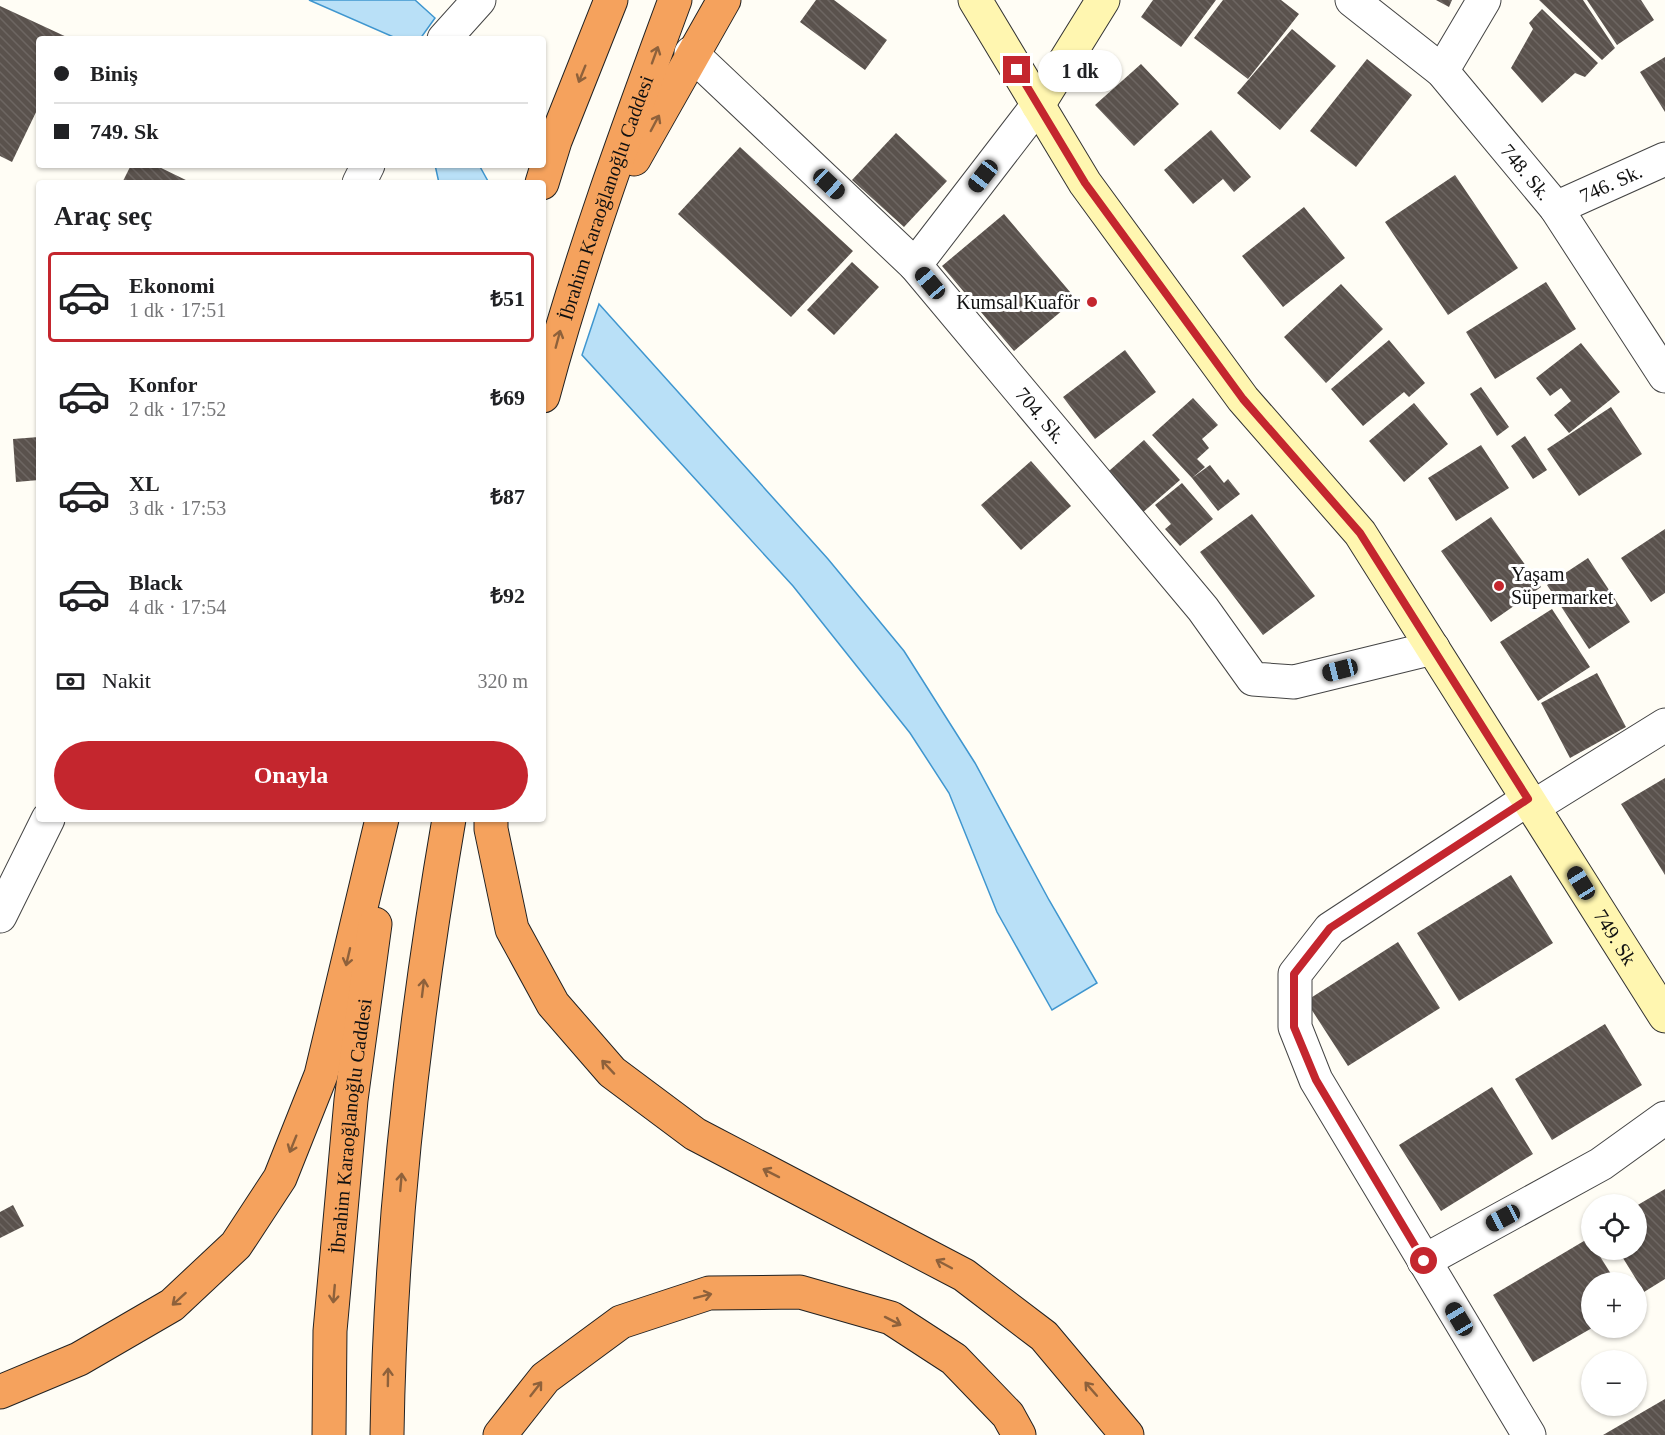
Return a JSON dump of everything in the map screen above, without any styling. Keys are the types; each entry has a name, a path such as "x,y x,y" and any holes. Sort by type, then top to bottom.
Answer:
{"highway":[{"path":"543,180 555,141 611,0"},
{"name":"İbrahim Karaoğlanoğlu Caddesi","path":"546,385 563,320 675,0"},
{"path":"608,186 638,154 691,53 724,0"},
{"path":"0,1392 79,1359 172,1305 236,1245 280,1178 321,1075 381,822"},
{"name":"İbrahim Karaoğlanoğlu Caddesi","path":"329,1435 330,1331 351,1100 391,822"},
{"path":"387,1435 388,1336 406,1117 435,898 448,822"},
{"path":"491,822 512,929 553,1004 612,1072 695,1134 964,1275 1044,1336 1127,1435"},
{"path":"500,1435 545,1378 621,1322 709,1293 800,1292 891,1318 954,1359 1008,1415 1019,1435"}],"street":[{"path":"447,36 479,0"},
{"name":"749. Sk","path":"975,0 1085,183 1243,399 1360,533 1665,1016"},
{"path":"915,265 1038,105 1104,0"},
{"name":"748. Sk.","path":"1352,0 1442,71 1556,208 1665,376"},
{"path":"1442,71 1484,0"},
{"name":"704. Sk.","path":"691,53 915,265 1203,609 1253,678 1294,682 1433,648"},
{"name":"746. Sk.","path":"1556,208 1665,159"},
{"path":"1529,1435 1316,1080 1294,1027 1294,974 1330,928 1530,803 1665,725"},
{"path":"0,916 47,822"},
{"path":"1424,1261 1601,1164 1665,1118"}],"water":[{"path":"309,0 415,0 435,18 422,36 391,36"},
{"path":"436,168 481,168 487,180 438,180"},
{"path":"599,304 828,559 904,651 975,763 1097,983 1052,1010 997,912 949,793 910,733 793,586 582,355"}],"building":[{"path":"816,0 834,0 887,40 865,70 800,22"},
{"path":"1153,0 1216,0 1181,47 1141,17"},
{"path":"1223,0 1281,0 1299,14 1248,79 1194,38"},
{"path":"1436,0 1452,0 1449,7"},
{"path":"1539,0 1583,0 1615,48 1602,60"},
{"path":"1587,0 1641,0 1654,20 1617,45"},
{"path":"0,6 65,36 36,36 36,112 12,162 0,156"},
{"path":"1542,9 1598,63 1585,77 1575,73 1542,103 1511,68 1533,29 1529,23"},
{"path":"1292,29 1336,66 1280,130 1237,93"},
{"path":"1665,57 1665,112 1640,72"},
{"path":"1367,59 1412,95 1356,167 1310,131"},
{"path":"1141,64 1179,104 1134,146 1095,105"},
{"path":"1211,130 1251,177 1234,192 1223,179 1193,204 1164,170"},
{"path":"896,133 947,181 904,227 852,180"},
{"path":"740,147 853,251 791,317 678,214"},
{"path":"130,168 161,168 186,180 124,180"},
{"path":"1455,175 1518,268 1448,315 1385,222"},
{"path":"1304,207 1345,258 1283,307 1242,256"},
{"path":"1004,214 1076,299 1014,351 942,266"},
{"path":"852,262 879,287 834,335 807,310"},
{"path":"1546,282 1576,329 1495,379 1466,332"},
{"path":"1341,284 1383,329 1326,383 1284,337"},
{"path":"1389,340 1425,383 1409,397 1404,392 1363,426 1331,389"},
{"path":"1581,343 1620,392 1569,433 1554,415 1571,401 1561,388 1550,396 1536,378"},
{"path":"1125,350 1156,392 1095,439 1063,397"},
{"path":"1481,387 1509,427 1497,436 1470,394"},
{"path":"1193,398 1218,425 1202,439 1209,448 1197,459 1205,467 1192,478 1152,435"},
{"path":"1414,403 1448,444 1404,482 1369,441"},
{"path":"1611,407 1642,454 1579,496 1547,449"},
{"path":"1525,436 1547,470 1533,479 1511,446"},
{"path":"36,437 36,480 16,482 13,439"},
{"path":"1144,440 1180,480 1141,514 1101,478"},
{"path":"1481,445 1509,488 1456,521 1428,478"},
{"path":"1031,461 1071,506 1021,550 981,505"},
{"path":"1210,465 1224,483 1228,479 1240,494 1218,511 1192,478"},
{"path":"1182,483 1213,519 1180,546 1165,529 1171,524 1155,505"},
{"path":"1252,514 1315,596 1263,635 1200,552"},
{"path":"1491,517 1541,587 1491,622 1441,551"},
{"path":"1665,529 1665,593 1651,602 1621,558"},
{"path":"1588,558 1630,622 1589,649 1547,585"},
{"path":"1552,609 1590,667 1538,701 1500,642"},
{"path":"1597,673 1626,727 1570,758 1541,703"},
{"path":"1665,778 1665,875 1621,804"},
{"path":"1511,875 1553,943 1459,1001 1417,933"},
{"path":"1398,942 1440,1008 1348,1066 1306,1001"},
{"path":"1605,1024 1642,1085 1552,1140 1515,1079"},
{"path":"1492,1087 1533,1154 1441,1211 1399,1145"},
{"path":"1665,1189 1665,1279 1647,1290 1647,1272 1632,1272 1624,1260 1647,1260 1647,1200"},
{"path":"13,1205 24,1226 0,1238 0,1212"},
{"path":"1581,1243 1581,1260 1602,1260 1610,1272 1581,1272 1581,1334 1533,1362 1493,1295"},
{"path":"1665,1399 1665,1435 1603,1435 1636,1416 1647,1416 1647,1409"}],"place":[{"name":"Kumsal Kuaför","path":"1092,302"},
{"name":"Yaşam Süpermarket","path":"1499,586"}],"route":[{"path":"1017,70 1085,183 1243,399 1360,533 1528,799 1330,928 1294,974 1294,1027 1316,1080 1424,1261"}]}
